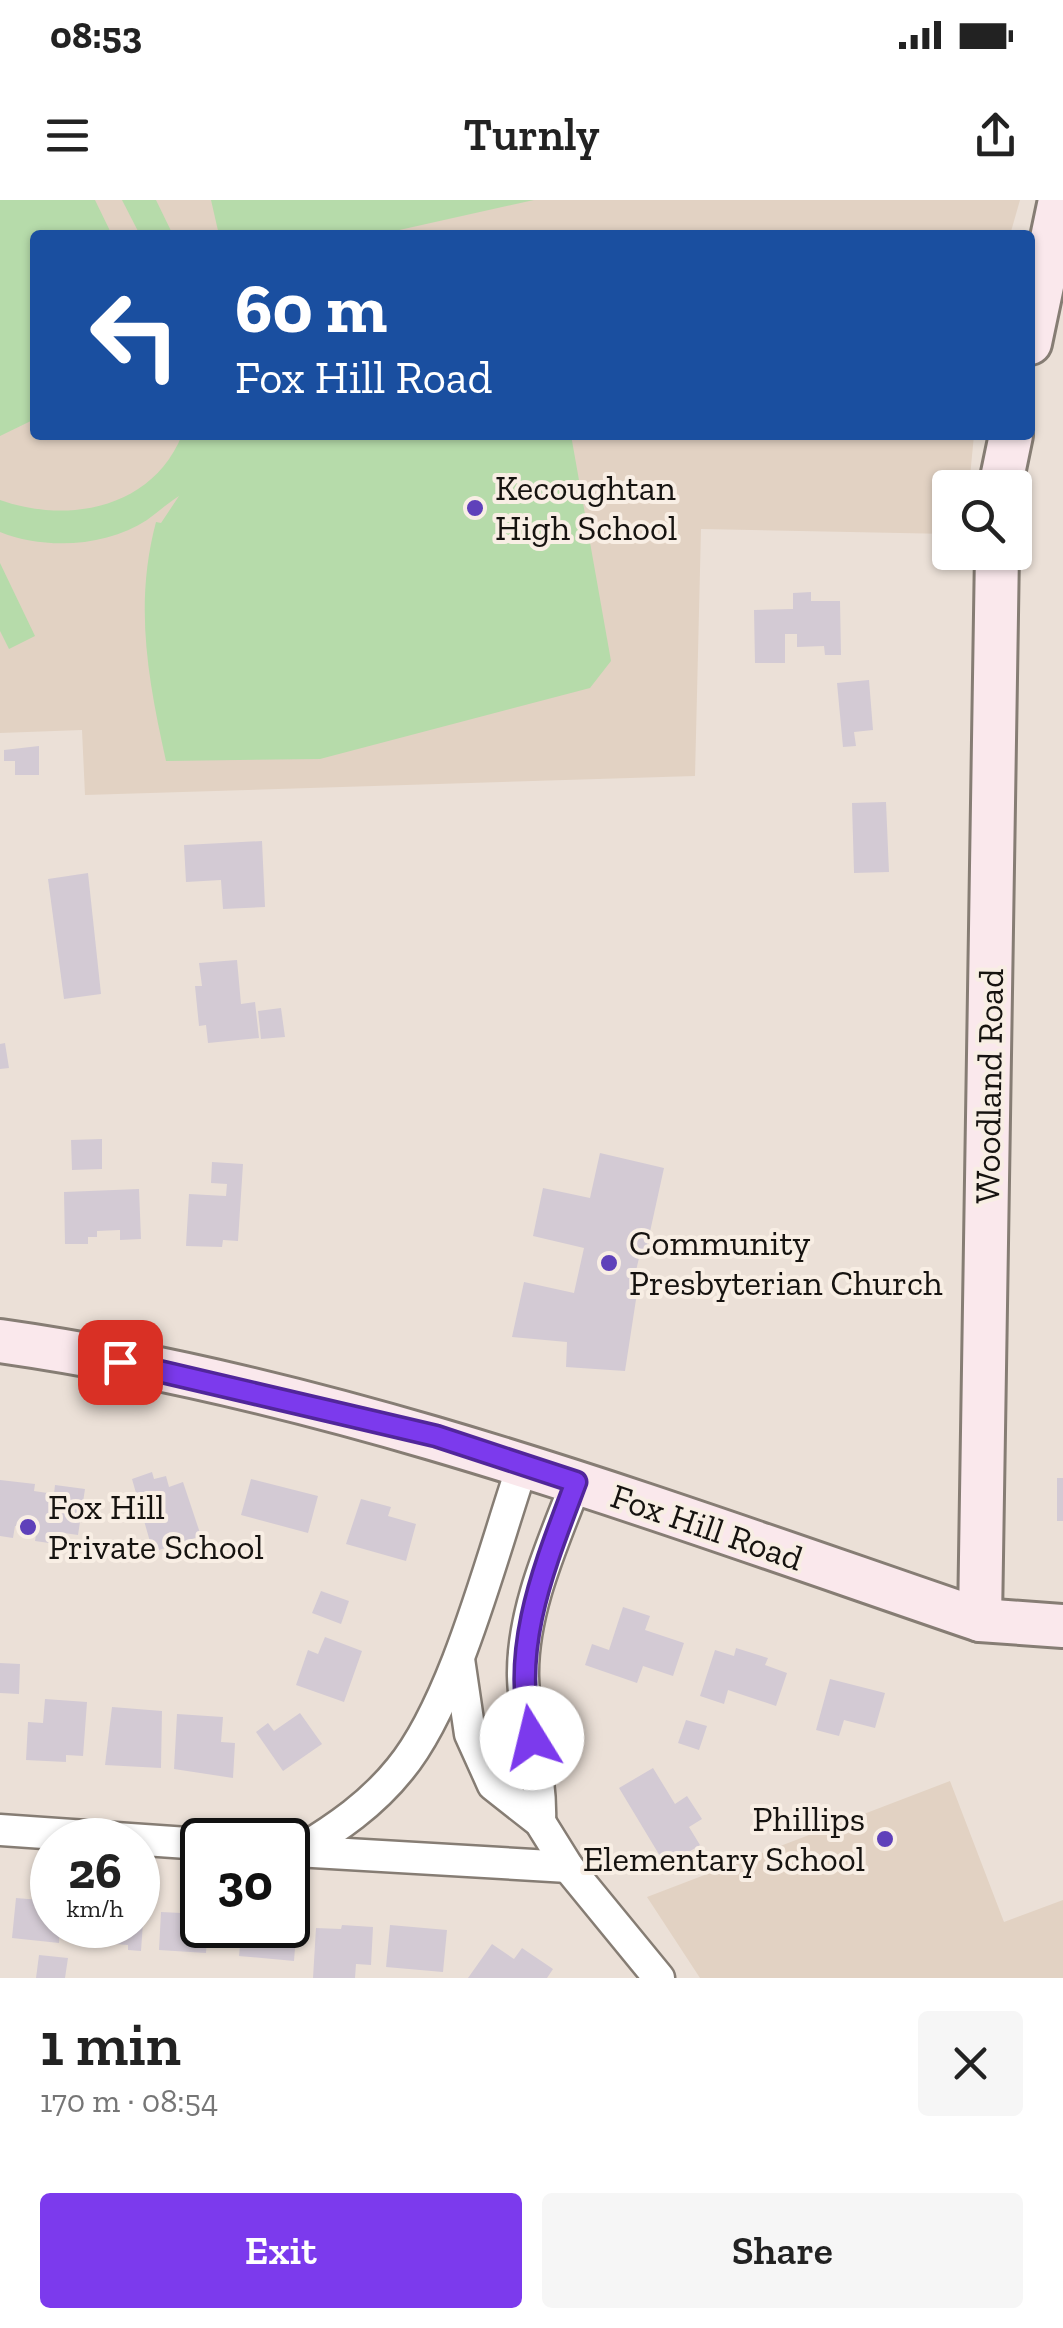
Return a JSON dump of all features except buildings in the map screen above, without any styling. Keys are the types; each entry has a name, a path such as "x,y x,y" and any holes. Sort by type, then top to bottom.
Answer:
{"main road":[{"path":"1035,319 1060,200"},
{"path":"1004,470 1010,440"},
{"name":"Woodland Road","path":"980,1620 998,570"},
{"name":"Fox Hill Road","path":"0,1341 184,1374 436,1436 980,1620 1063,1626"}],"street":[{"path":"310,1840 364,1806 403,1766 433,1719 523,1464"},
{"path":"540,1822 539,1764 526,1717 523,1671 538,1591 576,1482"},
{"path":"459,1651 463,1703 480,1762 493,1785 540,1822 568,1867 659,1978"},
{"path":"0,1830 180,1842"},
{"path":"310,1852 568,1867"}],"shaded area":[{"name":"Kecoughtan High School","path":"0,200 1020,200 1011,230 30,230 30,440 974,440 971,470 932,470 932,534 701,529 695,776 85,795 82,730 0,733"},
{"name":"Phillips Elementary School","path":"950,1781 1004,1922 1063,1900 1063,1978 700,1978 647,1897"}],"green space":[{"path":"0,200 95,200 110,230 30,230 30,421 0,436"},
{"path":"122,200 156,200 171,230 137,230"},
{"path":"211,200 534,200 399,230 218,230"},
{"path":"179,440 572,440 611,661 590,688 320,759 166,761 149,671 146,583 156,522 161,523 179,496 131,529 75,543 36,542 0,532 0,500 53,510 105,504 150,480"},
{"path":"0,563 35,636 9,649 0,631"}],"place":[{"name":"Kecoughtan High School","path":"475,508"},
{"name":"Community Presbyterian Church","path":"609,1263"},
{"name":"Fox Hill Private School","path":"28,1527"},
{"name":"Phillips Elementary School","path":"885,1839"}],"route":[{"path":"120,1362 436,1436 576,1482 550,1550 526,1642 524,1694 532,1738"}]}
